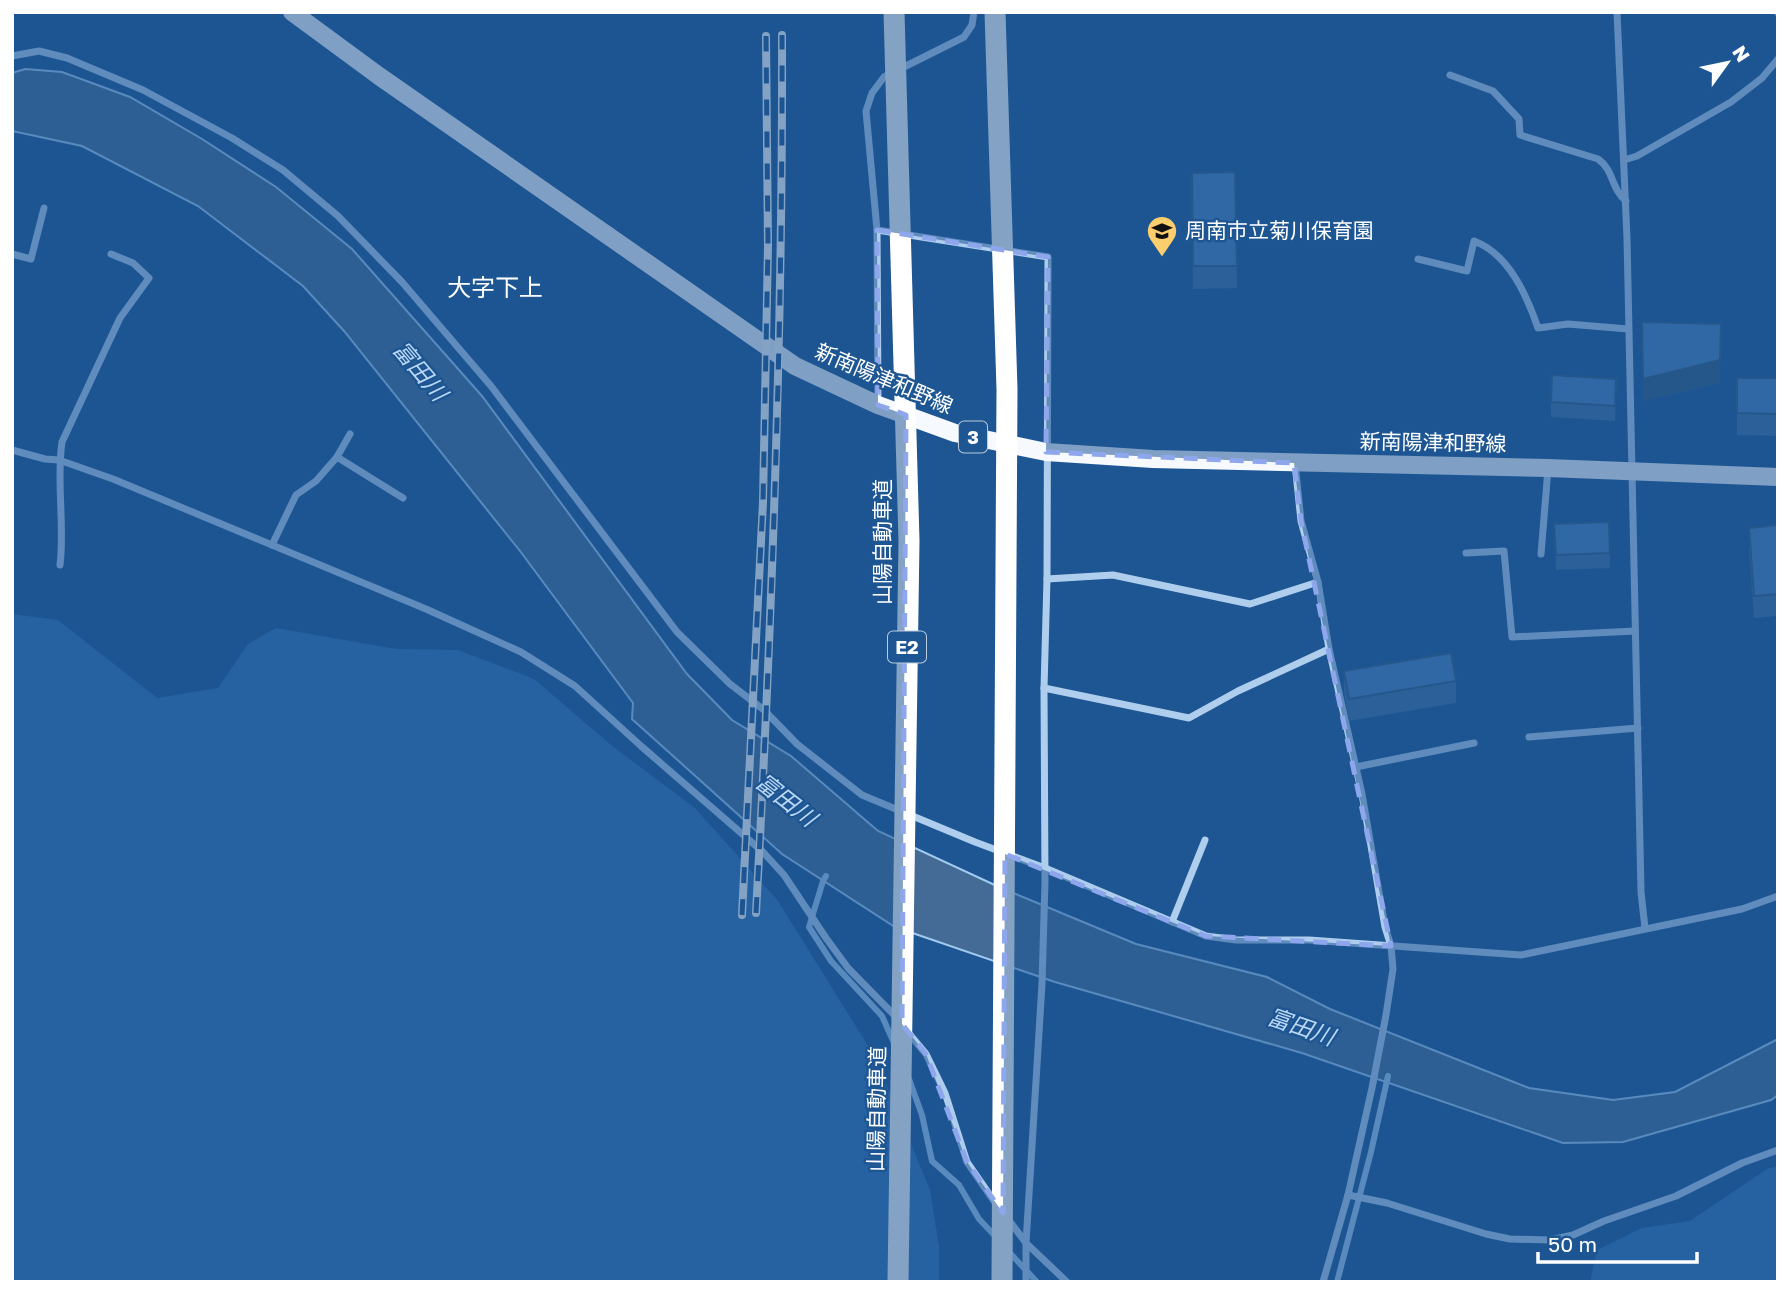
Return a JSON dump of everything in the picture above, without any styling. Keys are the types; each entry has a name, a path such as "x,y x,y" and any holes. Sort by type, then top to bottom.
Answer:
{"highway":[{"name":"山陽自動車道","path":"894,12 909,541 898,1282"},
{"path":"995,12 1007,389 1002,1282"}],"main road":[{"name":"新南陽津和野線","path":"292,12 379,76 795,366 878,405 955,433 1046,452 1153,459 1548,468 1778,477"}],"street":[{"path":"878,405 877,230 866,111 872,93 884,77 964,37 972,25 974,12"},
{"path":"1617,12 1626,201 1635,631 1645,928"},
{"path":"12,55 39,51 67,58 143,90 232,138 283,170 338,216 402,282 491,386 677,632 730,684 764,710 797,744 862,795 1206,936 1236,940 1309,940 1521,955 1742,909 1778,896"},
{"path":"1624,160 1637,156 1731,103 1762,79 1778,59"},
{"path":"1450,75 1493,91 1519,119 1520,135 1598,159 1606,164 1618,195 1626,201"},
{"path":"12,254 31,259 44,208"},
{"path":"877,230 1048,257 1045,882 1026,1282"},
{"path":"1418,259 1467,271 1475,241 1488,246 1511,271 1538,328 1569,324 1629,329"},
{"path":"60,565 63,544 59,460 62,442 120,318 149,278 133,263 111,254"},
{"path":"272,545 296,495 316,481 337,457 350,434"},
{"path":"12,450 59,460 113,479 426,609 521,652 575,687 763,852 784,874 825,938 848,968 892,1013 926,1054 945,1093 967,1162 987,1193 1026,1243 1068,1282"},
{"path":"337,457 404,498"},
{"path":"1294,463 1301,521 1318,582 1329,649 1356,767 1385,927 1391,946 1393,969 1373,1088 1348,1195 1323,1282"},
{"path":"1541,554 1548,468"},
{"path":"1466,553 1504,551 1512,637 1635,631"},
{"path":"1047,579 1113,575 1250,604 1318,582"},
{"path":"1044,688 1189,719 1238,691 1329,649"},
{"path":"1529,737 1638,728"},
{"path":"1356,767 1474,743"},
{"path":"1172,922 1205,840"},
{"path":"1348,1195 1387,1203 1486,1234 1510,1239 1549,1240 1573,1235 1604,1221 1676,1196 1742,1163 1778,1150"}],"highlighted area":[{"path":"877,230 1048,257 1046,452 1294,463 1301,521 1391,946 1206,936 1005,854 1003,1213 967,1162 926,1054 902,1024 906,415 878,405"}],"shaded area":[{"path":"12,614 58,620 157,698 218,688 248,644 276,628 396,649 458,650 534,679 611,745 695,808 778,901 875,1057 930,1190 939,1247 939,1282 12,1282"},
{"path":"1778,1166 1778,1282 1590,1282 1597,1250 1642,1228 1690,1221 1767,1169"}],"water":[{"name":"富田川","path":"25,69 62,72 130,97 276,187 352,249 482,396 687,674 732,720 791,756 878,831 999,887 1136,944 1267,977 1330,1009 1529,1088 1613,1100 1675,1092 1778,1039 1778,1095 1771,1100 1623,1142 1563,1143 1302,1053 1055,982 895,927 782,854 632,719 633,703 520,551 344,331 303,286 198,206 82,146 12,131 12,73"}],"building":[{"path":"1235,172 1237,266 1193,266 1192,173"},
{"path":"1642,322 1721,324 1720,360 1643,379"},
{"path":"1552,375 1616,379 1615,406 1551,402"},
{"path":"1737,378 1778,378 1778,414 1737,413"},
{"path":"1609,522 1610,553 1556,555 1554,524"},
{"path":"1778,525 1778,594 1754,596 1749,528"},
{"path":"1451,653 1456,681 1349,699 1344,671"}],"waterway":[{"path":"826,876 809,927 831,961 882,1016 894,1043"},
{"path":"1337,1282 1388,1076"},
{"path":"909,1079 922,1115 932,1161 959,1185 979,1219 998,1239"},
{"path":"1007,1250 1037,1282"}],"railway":[{"path":"756,913 775,474 781,255 782,35"},
{"path":"742,915 763,502 768,246 766,36"}],"place":[{"name":"周南市立菊川保育園","path":"1162,258"}],"district":[{"name":"大字下上","path":"495,288"}]}
